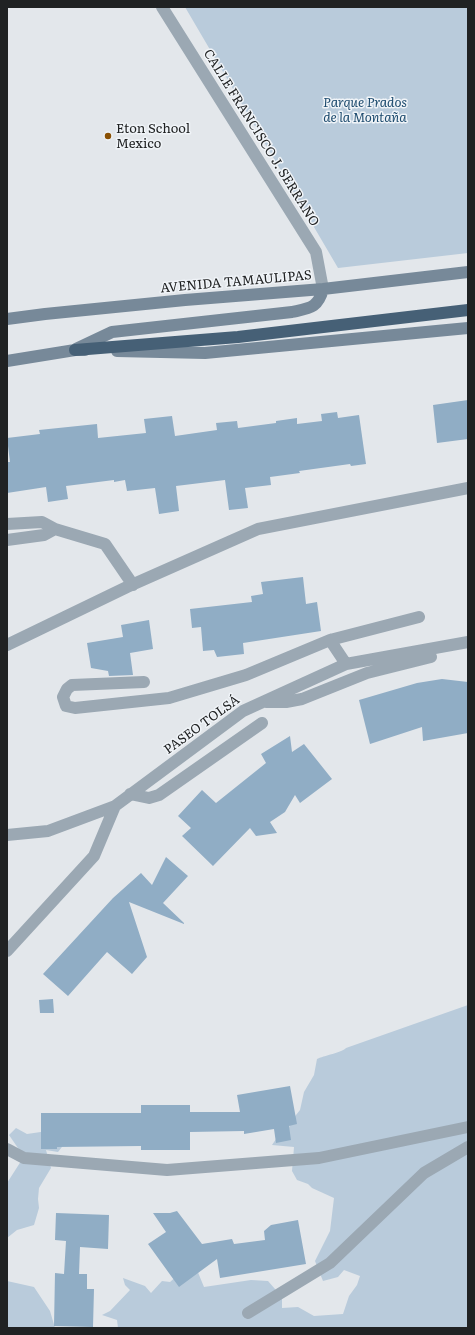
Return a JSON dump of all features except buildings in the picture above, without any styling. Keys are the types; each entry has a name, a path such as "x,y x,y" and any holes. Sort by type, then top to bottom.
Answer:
{"highway":[{"path":"75,350 238,337 468,310"}],"street":[{"name":"CALLE FRANCISCO J. SERRANO","path":"162,7 316,252 323,289"},
{"name":"AVENIDA TAMAULIPAS","path":"7,319 185,300 323,289 468,272"},
{"path":"75,350 112,332 292,312 310,308 320,300 323,289"},
{"path":"7,361 75,350 205,353 468,328"},
{"path":"7,645 133,585 258,529 468,488"},
{"path":"7,524 42,522 55,529 105,544 133,585"},
{"path":"7,540 44,535 55,529"},
{"path":"144,682 72,685 67,689 63,697 66,706 75,708 169,698 246,675 330,640 419,616"},
{"path":"330,640 346,664"},
{"name":"PASEO TOLSÁ","path":"7,835 48,831 115,806 243,710 346,664 468,642"},
{"path":"452,645 468,651"},
{"path":"263,701 286,702 302,699 367,673 431,657"},
{"path":"130,794 149,798 159,795 262,723"},
{"path":"7,951 94,856 115,806"},
{"path":"7,1149 24,1158 167,1170 319,1158 465,1126"},
{"path":"248,1313 330,1263 424,1173 468,1147"}],"green space":[{"name":"Parque Prados de la Montaña","path":"185,7 468,7 468,253 338,268"},
{"path":"468,1005 468,1328 118,1328 117,1320 102,1315 110,1311 130,1290 125,1285 123,1278 145,1286 151,1293 162,1281 170,1282 185,1269 197,1270 204,1287 251,1280 268,1281 282,1297 282,1308 298,1307 314,1316 343,1314 349,1296 357,1285 360,1276 344,1270 338,1277 323,1281 315,1261 330,1231 334,1198 312,1188 308,1184 297,1180 292,1171 294,1147 272,1145 276,1139 286,1135 292,1120 300,1110 304,1092 314,1075 317,1059"},
{"path":"16,1128 27,1134 68,1128 69,1138 58,1152 46,1150 51,1168 39,1188 39,1208 34,1225 17,1230 7,1238 7,1183 23,1158 9,1135"},
{"path":"7,1281 34,1287 50,1311 55,1328 7,1328"}],"place":[{"name":"Eton School Mexico","path":"108,136"}]}
